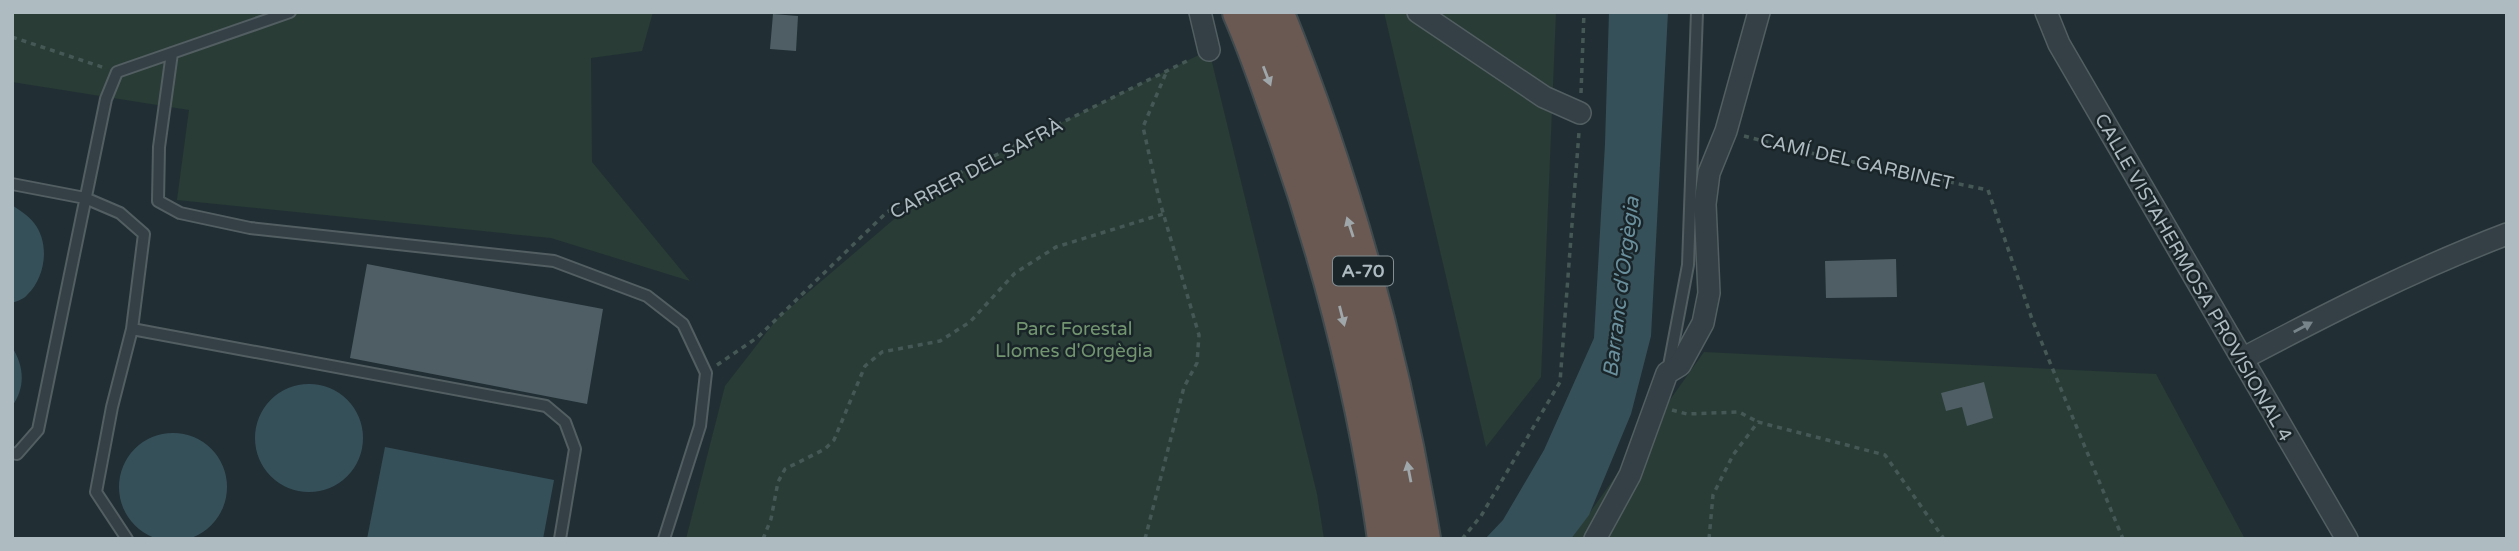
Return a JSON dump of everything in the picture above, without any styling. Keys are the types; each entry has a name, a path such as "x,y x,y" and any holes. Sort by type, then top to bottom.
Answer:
{"highway":[{"name":"A-70","path":"1242,12 1274,96 1317,224 1365,415 1387,539"},
{"name":"A-70","path":"1274,12 1319,132 1367,283 1395,401 1421,539"}],"street":[{"path":"1200,12 1209,50"},
{"path":"1418,12 1544,97 1580,113"},
{"path":"1595,539 1630,475 1667,373 1680,365 1703,323 1709,293 1706,204 1709,173 1726,131 1759,12"},
{"name":"CALLE VISTAHERMOSA PROVISIONAL 4","path":"2046,12 2059,44 2347,539"},
{"path":"2242,359 2346,304 2448,256 2507,234"}],"lane":[{"path":"12,453 17,454 37,430 106,99 117,72 290,12"},
{"path":"1667,373 1688,265 1698,12"},
{"path":"172,52 159,147 158,201 180,214 250,228 554,261 647,296 683,324 706,373 700,426 664,539"},
{"path":"12,184 85,198 120,213 144,234 132,329 112,407 96,492 127,539"},
{"path":"132,329 546,406 565,422 575,449 560,539"}],"path":[{"path":"1462,539 1481,516 1560,382 1580,113 1584,12"},
{"path":"12,37 117,72"},
{"name":"CARRER DEL SAFRÀ","path":"706,373 758,337 887,212 933,186 1209,50"},
{"path":"1144,539 1184,387 1197,363 1199,335 1163,214 1143,127 1166,71"},
{"name":"CAMÍ DEL GARBINET","path":"1726,131 1815,154 1988,190 2032,319 2123,539"},
{"path":"763,539 771,519 778,482 785,470 825,449 834,440 865,366 882,352 940,341 970,322 1015,273 1056,247 1163,214"},
{"path":"1655,404 1687,414 1740,412 1758,422 1885,455 1944,539"},
{"path":"1709,539 1713,495 1733,455 1758,422"}],"green space":[{"path":"12,12 653,12 642,51 591,58 592,162 690,281 551,238 177,200 189,110 12,82"},
{"path":"1384,12 1556,12 1541,377 1486,447"},
{"name":"Parc Forestal Llomes d'Orgègia","path":"1209,50 1317,494 1324,539 686,539 725,386 777,319 933,186"},
{"path":"1704,352 2156,374 2245,539 1571,539"}],"water":[{"name":"Barranc d'Orgègia","path":"1609,12 1668,12 1651,336 1631,414 1589,515 1571,539 1485,539 1503,520 1544,450 1594,338"},
{"path":"12,205 27,216 39,231 44,260 33,288 24,298 12,303"},
{"path":"12,347 22,377 20,391 12,406"},
{"path":"309,384 339,393 347,400 354,408 363,438 354,468 347,476 339,483 309,492 279,483 271,476 264,468 255,438 264,408 271,400 279,393"},
{"path":"173,433 193,438 211,449 222,467 227,487 222,507 211,525 193,536 173,541 153,536 135,525 124,507 119,487 124,467 135,449 153,438"},
{"path":"385,447 554,480 543,539 367,539"}],"building":[{"path":"773,14 798,16 796,51 770,49"},
{"path":"1896,259 1897,297 1826,298 1825,261"},
{"path":"367,264 603,309 587,404 350,358"},
{"path":"1984,382 1993,418 1967,426 1962,407 1946,411 1941,393"}]}
